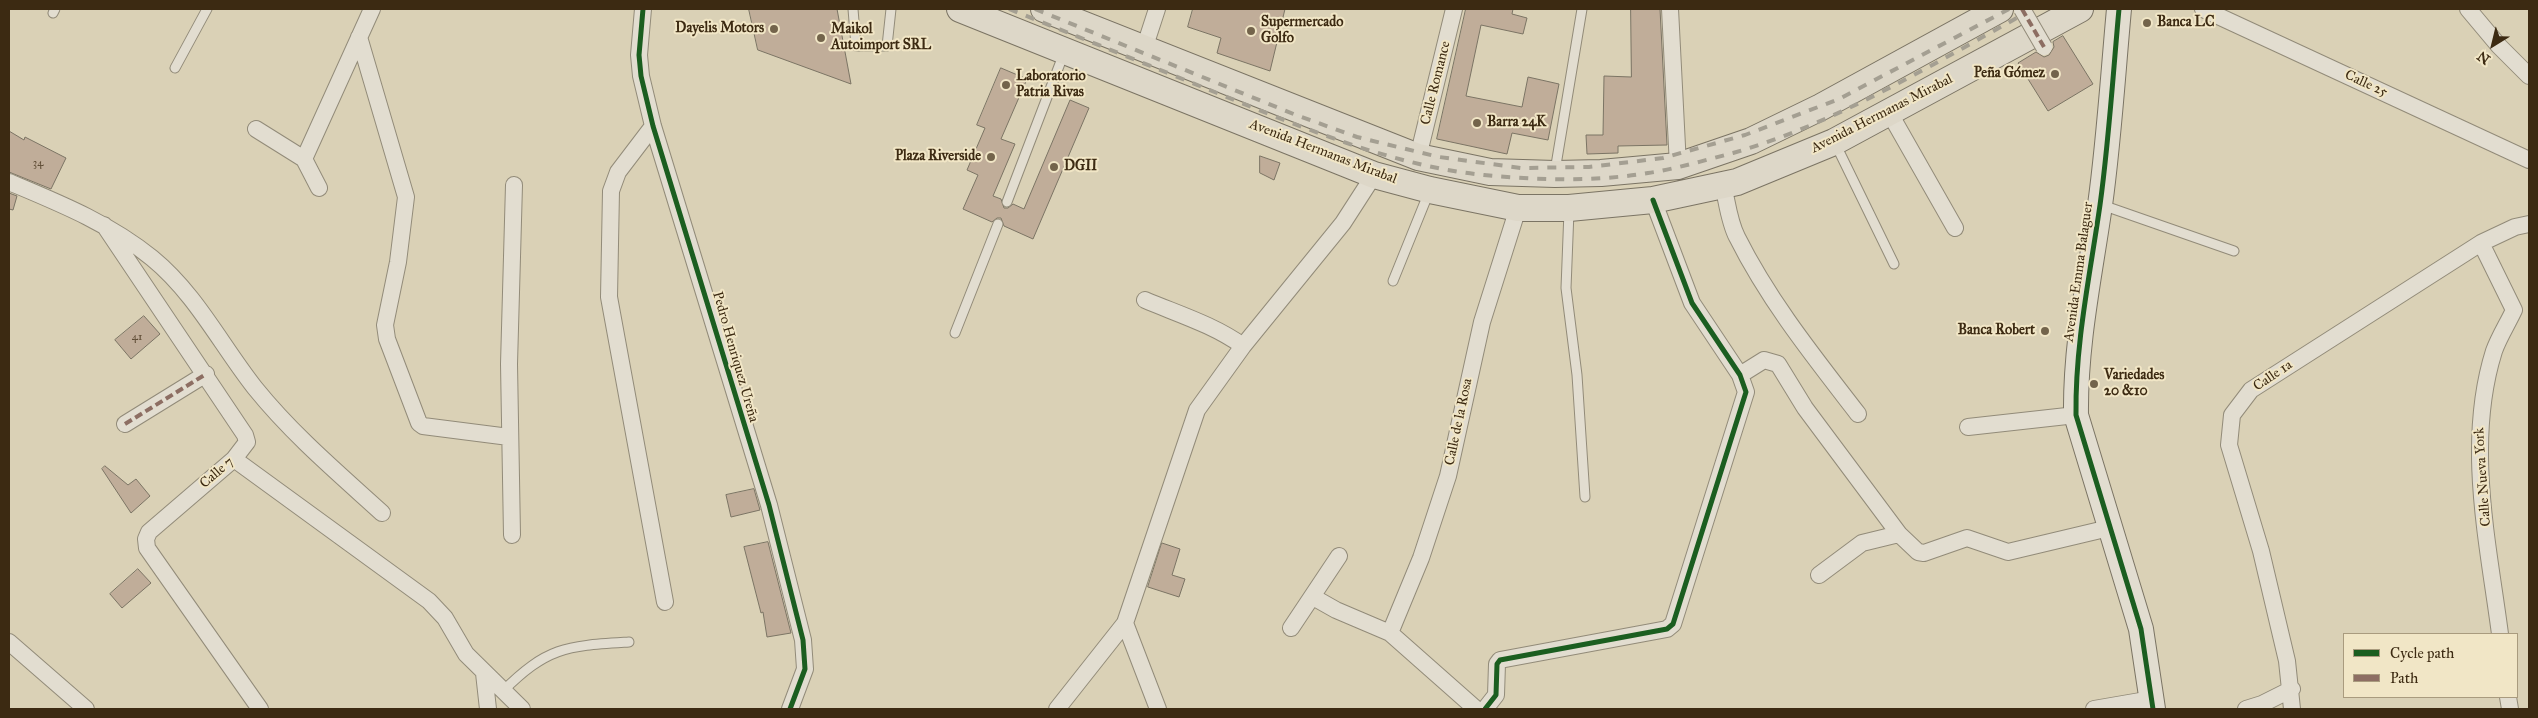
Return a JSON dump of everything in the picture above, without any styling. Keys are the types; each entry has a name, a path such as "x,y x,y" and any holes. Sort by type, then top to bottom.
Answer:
{"main road":[{"name":"Avenida Hermanas Mirabal","path":"960,9 1374,175 1430,190 1518,208 1569,208 1653,200 1737,182 1834,142 2080,9"},
{"path":"1060,12 1144,48 1418,157 1490,172 1555,174 1601,173 1678,166 1751,140 1786,125 2000,9"}],"street":[{"path":"304,159 372,9"},
{"name":"Pedro Henriquez Ureña","path":"643,9 639,55 641,76 653,126 769,506 803,640 805,669 790,709"},
{"path":"1144,48 1157,9"},
{"name":"Calle Romance","path":"1418,157 1454,9"},
{"path":"1670,9 1678,166"},
{"path":"2022,9 2044,47"},
{"name":"Avenida Emma Balaguer","path":"2119,9 2100,204 2088,280 2076,383 2076,415 2141,629 2152,704"},
{"name":"Calle 25","path":"2203,9 2529,160"},
{"path":"2468,9 2499,46 2529,76"},
{"path":"359,37 407,206 386,325 387,338 419,423 423,426 509,437"},
{"path":"1889,112 1955,228"},
{"path":"653,126 618,172 611,191 609,296 665,602"},
{"path":"256,129 304,159 319,188"},
{"path":"1058,709 1125,623 1197,410 1244,346 1343,223 1374,175"},
{"path":"9,182 65,205 104,224 151,257 188,293 255,387 282,420 382,513"},
{"path":"512,535 509,437 514,185"},
{"path":"1723,185 1736,235 1753,264 1791,328 1858,414"},
{"path":"1485,709 1496,695 1497,664 1500,660 1672,626 1746,392 1740,375 1692,303 1653,200"},
{"name":"Calle de la Rosa","path":"1390,633 1421,558 1448,476 1482,322 1518,208"},
{"name":"Calle 7","path":"104,224 245,435 247,442 234,459 149,532 146,539 147,548 260,709"},
{"name":"Calle 1a","path":"2292,709 2292,689 2288,661 2261,551 2230,445 2232,415 2251,390 2480,243 2515,227 2529,224"},
{"name":"Calle Nueva York","path":"2480,243 2514,310 2494,351 2480,419 2481,488 2500,633"},
{"path":"1145,300 1207,325 1244,346"},
{"path":"1740,375 1764,360 1778,364 1806,408 1899,534 1918,552 1924,553 1967,538 2008,552 2109,528"},
{"path":"125,424 206,374"},
{"path":"1968,427 2076,415"},
{"path":"234,459 429,600 445,618 466,654 502,692 513,698 522,709"},
{"path":"1819,575 1862,543 1899,534"},
{"path":"1291,628 1339,556"},
{"path":"1313,597 1336,610 1390,633 1476,709"},
{"path":"1125,623 1158,709"},
{"path":"9,642 86,709"},
{"path":"484,673 488,709"},
{"path":"2246,709 2262,704 2292,689"},
{"path":"2094,709 2152,704"}],"lane":[{"path":"175,68 207,9"},
{"path":"853,9 856,46 887,46 891,9"},
{"path":"1555,174 1582,9"},
{"path":"1006,202 1066,50"},
{"path":"1834,142 1894,264"},
{"path":"1393,281 1430,190"},
{"path":"2100,204 2234,251"},
{"path":"1569,208 1566,288 1577,374 1585,497"},
{"path":"955,333 998,224"},
{"path":"502,692 535,662 559,650 582,645 629,642"}],"building":[{"path":"749,9 837,9 851,84 758,50"},
{"name":"Supermercado Golfo","path":"1193,9 1285,9 1270,71 1217,53 1221,38 1188,27"},
{"path":"1466,9 1513,9 1512,14 1527,18 1523,34 1481,25 1466,96 1522,107 1528,77 1559,84 1548,140 1512,133 1507,154 1437,139"},
{"path":"1631,9 1660,9 1667,145 1618,146 1618,153 1587,154 1586,135 1603,135 1604,76 1631,77"},
{"name":"Peña Gómez","path":"2063,36 2093,84 2048,111 2018,63 2036,52 2044,57 2049,55 2054,47 2053,42"},
{"name":"Plaza Riverside","path":"1001,68 1027,79 1001,139 1015,144 993,196 1001,199 1004,208 1008,208 1013,204 1024,209 1070,100 1089,108 1033,239 1004,226 1001,218 997,218 992,222 963,209 978,175 967,170 985,128 977,125"},
{"path":"9,131 24,140 25,137 66,158 51,189 9,172"},
{"path":"1260,156 1280,163 1274,180 1260,173"},
{"path":"9,193 17,196 13,210 9,209"},
{"path":"144,316 160,334 131,359 115,340"},
{"path":"105,466 128,485 136,479 150,496 131,513 102,469"},
{"path":"754,489 760,510 731,517 726,495"},
{"path":"768,542 791,633 767,637 763,612 761,613 744,547"},
{"path":"1162,543 1180,549 1172,575 1185,579 1179,597 1148,587"},
{"path":"138,569 151,583 122,608 110,594"}],"railway":[{"path":"1009,9 1314,132 1382,154 1416,163 1484,175 1566,179 1607,178 1659,171 1733,153 1772,140 1811,125 1887,89 2033,9"},
{"path":"1035,9 1296,115 1357,137 1439,157 1521,168 1589,167 1663,158 1745,135 1839,99 2009,9"}],"marked path":[{"path":"2022,9 2044,47"},
{"path":"125,424 206,374"}],"cycle path":[{"path":"643,9 639,55 641,76 653,126 769,505 803,640 805,669 790,709"},
{"path":"2119,9 2103,181 2078,362 2076,415 2141,629 2153,709"},
{"path":"1485,709 1496,695 1497,664 1500,660 1667,629 1673,624 1746,392 1740,375 1692,303 1653,200"}],"place":[{"name":"Banca LC","path":"2147,23"},
{"name":"Dayelis Motors","path":"774,29"},
{"name":"Supermercado Golfo","path":"1251,31"},
{"name":"Maikol Autoimport SRL","path":"821,38"},
{"name":"Peña Gómez","path":"2055,74"},
{"name":"Laboratorio Patria Rivas","path":"1006,85"},
{"name":"Barra 24K","path":"1477,123"},
{"name":"Plaza Riverside","path":"991,157"},
{"name":"DGII","path":"1054,167"},
{"name":"Banca Robert","path":"2045,331"},
{"name":"Variedades 20 &10","path":"2094,384"}]}
